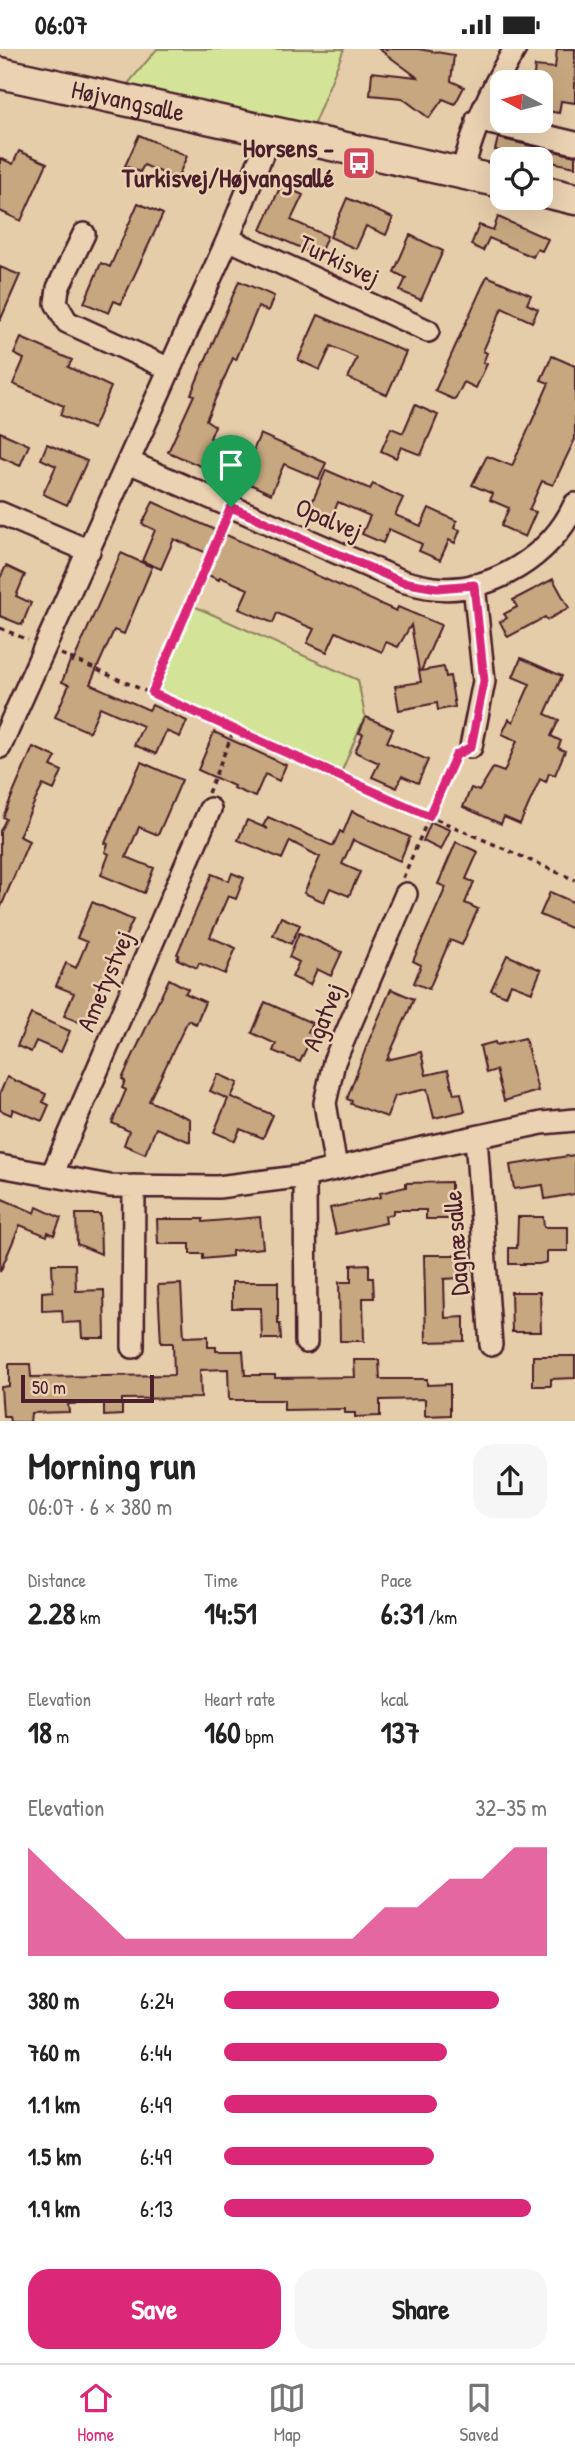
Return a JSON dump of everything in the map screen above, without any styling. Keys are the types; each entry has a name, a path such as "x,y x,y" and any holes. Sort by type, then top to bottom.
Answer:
{"street":[{"path":"461,173 477,120 492,86 515,49"},
{"name":"Højvangsalle","path":"0,73 490,179"},
{"path":"477,120 575,143"},
{"path":"0,744 228,239 271,132"},
{"path":"553,194 575,199"},
{"path":"84,234 58,288 56,303 67,322 170,369"},
{"name":"Turkisvej","path":"228,239 428,331"},
{"name":"Opalvej","path":"129,462 402,582 437,588 474,585 517,569 548,546 570,516 575,504"},
{"path":"0,513 89,551"},
{"path":"471,747 484,681 474,585"},
{"name":"Ametystvej","path":"52,1175 210,809"},
{"name":"Agatvej","path":"336,1168 325,1103 331,1070 406,894"},
{"path":"0,1165 110,1186 218,1187 305,1176 542,1123 575,1120"},
{"name":"Dagnæsalle","path":"476,1137 491,1345"},
{"path":"305,1176 306,1342"},
{"path":"133,1347 134,1186"}],"path":[{"path":"152,693 231,507"},
{"path":"0,628 575,880"},
{"path":"210,809 208,793 234,730"},
{"path":"406,894 403,876 429,816 456,755 471,747"}],"green space":[{"path":"157,49 344,49 313,126 126,86"},
{"path":"187,603 358,680 365,716 341,773 148,688"}],"building":[{"path":"379,49 418,49 454,55 451,81 464,87 455,104 443,99 429,118 402,98 370,95 372,72 417,77"},
{"path":"557,49 575,49 575,103 561,101 559,113 553,112 553,70 534,70 535,66 555,68"},
{"path":"139,135 187,156 177,179 144,165 140,172 125,166"},
{"path":"498,138 536,147 496,147"},
{"path":"19,151 47,163 21,221 0,211 0,158 13,164"},
{"path":"553,151 575,156 575,167 553,162"},
{"path":"281,185 303,195 291,220 327,236 319,256 261,230"},
{"path":"347,198 393,218 386,235 366,226 356,249 330,237"},
{"path":"138,203 163,214 121,304 114,301 109,313 84,303 101,263 110,267"},
{"path":"498,217 548,239 542,251 537,249 533,257 489,238 483,251 471,245 479,225 493,230"},
{"path":"410,235 443,251 421,300 400,291 406,278 394,272"},
{"path":"0,267 20,275 0,321"},
{"path":"487,276 531,295 527,304 538,309 532,322 502,308 483,351 487,353 483,363 487,364 476,388 464,382 455,400 435,391"},
{"path":"239,281 274,296 268,311 258,307 236,360 233,358 206,420 215,426 210,438 251,456 260,434 326,463 319,479 284,464 271,494 250,484 252,481 208,462 205,468 168,452 194,395 191,394"},
{"path":"318,315 406,352 387,395 348,378 357,358 331,346 320,370 298,360"},
{"path":"21,338 72,360 68,367 111,387 93,429 60,415 64,406 13,384 24,359 14,354"},
{"path":"552,356 575,366 575,439 553,485 542,481 529,510 536,512 525,537 501,526 509,508 490,500 493,494 472,485 487,456 512,466 549,383 541,380"},
{"path":"415,405 438,415 421,455 401,447 396,458 381,451 391,428 403,433"},
{"path":"0,432 29,445 20,466 0,457"},
{"path":"47,444 87,461 67,505 43,494 56,466 41,459"},
{"path":"326,470 370,489 373,484 403,498 395,515 421,526 429,508 457,521 454,528 460,530 455,543 449,540 440,560 419,551 422,544 389,529 383,543 362,534 370,516 338,502 330,522 308,512"},
{"path":"153,502 396,611 398,607 441,625 421,671 444,667 446,677 450,676 455,707 438,710 437,703 399,710 395,686 421,682 411,625 398,647 386,642 382,652 336,632 327,652 307,643 314,629 277,613 273,623 239,609 248,589 206,574 214,556 174,539 161,569 142,561 155,530 142,524"},
{"path":"121,553 152,567 124,634 114,630 90,684 149,710 152,705 187,721 180,737 166,731 156,754 134,745 143,726 100,707 89,732 55,717 69,685 62,682 70,661 73,662"},
{"path":"6,566 25,575 16,596 31,603 22,625 0,616 0,578"},
{"path":"553,579 569,608 547,620 545,617 508,637 500,622 507,618 504,614 517,607 513,600"},
{"path":"521,658 562,676 545,714 559,720 551,736 561,741 558,748 565,751 555,775 549,773 546,782 540,779 520,824 504,817 501,824 463,807 471,788 479,791 493,768 504,772 517,741 502,734 509,719 513,722 530,684 513,677"},
{"path":"366,717 393,729 387,742 428,760 418,783 402,776 397,788 372,777 379,763 355,752 363,734 359,733"},
{"path":"214,732 286,765 279,781 265,774 255,797 198,770"},
{"path":"33,747 56,757 51,766 62,771 54,790 43,785 19,836 29,841 0,909 0,831 6,819 3,817"},
{"path":"141,762 182,780 158,835 139,827 126,857 154,868 144,893 101,875 109,854 105,852 108,844 105,843"},
{"path":"352,811 410,837 400,861 353,840 342,864 360,872 349,896 330,888 324,902 304,893 320,857 290,841 282,859 238,840 247,820 268,829 263,826 268,817 333,846 340,831 343,833"},
{"path":"431,822 450,830 441,850 423,841"},
{"path":"456,842 478,852 466,879 474,882 465,903 478,909 462,945 450,940 429,989 414,983 421,965 413,961 446,887 438,884"},
{"path":"232,873 244,878 236,899 228,896 210,937 236,948 225,974 199,963 197,968 177,959 212,874 229,881"},
{"path":"550,892 575,903 575,930 540,915"},
{"path":"92,902 133,920 84,1024 64,1016 74,993 56,986 66,963 76,968 87,942 77,938"},
{"path":"281,917 300,925 291,944 273,935"},
{"path":"299,933 342,952 331,976 317,969 310,985 292,977 299,962 289,957"},
{"path":"507,955 541,970 532,992 511,984 506,996 491,990"},
{"path":"169,979 188,989 185,993 205,1002 196,1024 188,1020 149,1101 190,1119 190,1142 156,1128 145,1154 124,1145 129,1131 112,1123 126,1090 122,1088 125,1081 122,1079"},
{"path":"391,989 414,999 387,1060 421,1052 426,1075 448,1070 454,1094 461,1093 465,1111 434,1118 427,1089 395,1096 387,1117 351,1104 352,1101 347,1099"},
{"path":"265,1002 312,1023 308,1032 313,1034 300,1062 273,1051 276,1044 252,1033"},
{"path":"31,1014 70,1031 61,1052 36,1041 31,1052 17,1046"},
{"path":"525,1038 538,1091 504,1101 496,1070 486,1073 480,1046"},
{"path":"218,1074 238,1083 231,1097 273,1115 263,1138 240,1129 235,1141 214,1132 228,1099 210,1091"},
{"path":"7,1077 46,1094 43,1102 49,1105 42,1121 13,1109 11,1115 0,1110 0,1093"},
{"path":"575,1155 575,1194 545,1199 543,1185 514,1189 510,1165"},
{"path":"451,1182 451,1219 426,1219 426,1210 393,1210 393,1214 385,1216 386,1223 336,1234 330,1208 381,1197 380,1193 406,1187 406,1183"},
{"path":"0,1198 35,1213 37,1207 61,1218 54,1235 48,1232 47,1236 20,1225 0,1272"},
{"path":"76,1214 100,1214 101,1254 77,1244"},
{"path":"260,1217 263,1248 232,1251 232,1256 203,1259 203,1254 190,1254 190,1244 158,1244 157,1219 203,1219 203,1222"},
{"path":"518,1217 543,1217 544,1227 568,1227 568,1251 547,1251 547,1262 539,1264 509,1264 509,1248 517,1248"},
{"path":"424,1255 459,1255 459,1278 444,1279 445,1318 464,1317 464,1341 426,1342"},
{"path":"52,1264 75,1264 76,1291 104,1290 105,1338 82,1338 81,1322 63,1323 62,1310 42,1311 42,1292 53,1291"},
{"path":"369,1264 374,1298 363,1298 364,1341 340,1341 339,1282 351,1282 351,1265"},
{"path":"232,1282 278,1282 278,1324 281,1339 262,1339 261,1308 232,1308"},
{"path":"181,1284 184,1337 208,1336 208,1347 216,1347 216,1351 243,1351 245,1375 275,1375 275,1378 355,1377 354,1360 379,1360 380,1379 427,1379 427,1385 450,1384 450,1415 425,1416 425,1399 380,1400 380,1416 355,1417 355,1413 345,1413 345,1409 284,1410 284,1400 229,1400 228,1369 200,1370 201,1398 122,1399 122,1415 104,1416 104,1403 68,1404 69,1412 31,1413 30,1421 10,1421 9,1416 3,1416 1,1387 9,1386 9,1364 30,1364 31,1377 174,1375 173,1343 161,1343 158,1285"},
{"path":"511,1292 540,1292 541,1332 512,1332"},
{"path":"533,1356 575,1356 575,1378 551,1379 551,1386 533,1386"}],"place":[{"name":"Horsens - Turkisvej/Højvangsallé","path":"359,163"}],"route":[{"path":"231,507 402,582 437,588 474,585 484,681 478,722 471,747 456,755 429,816 152,693 231,507"}]}
